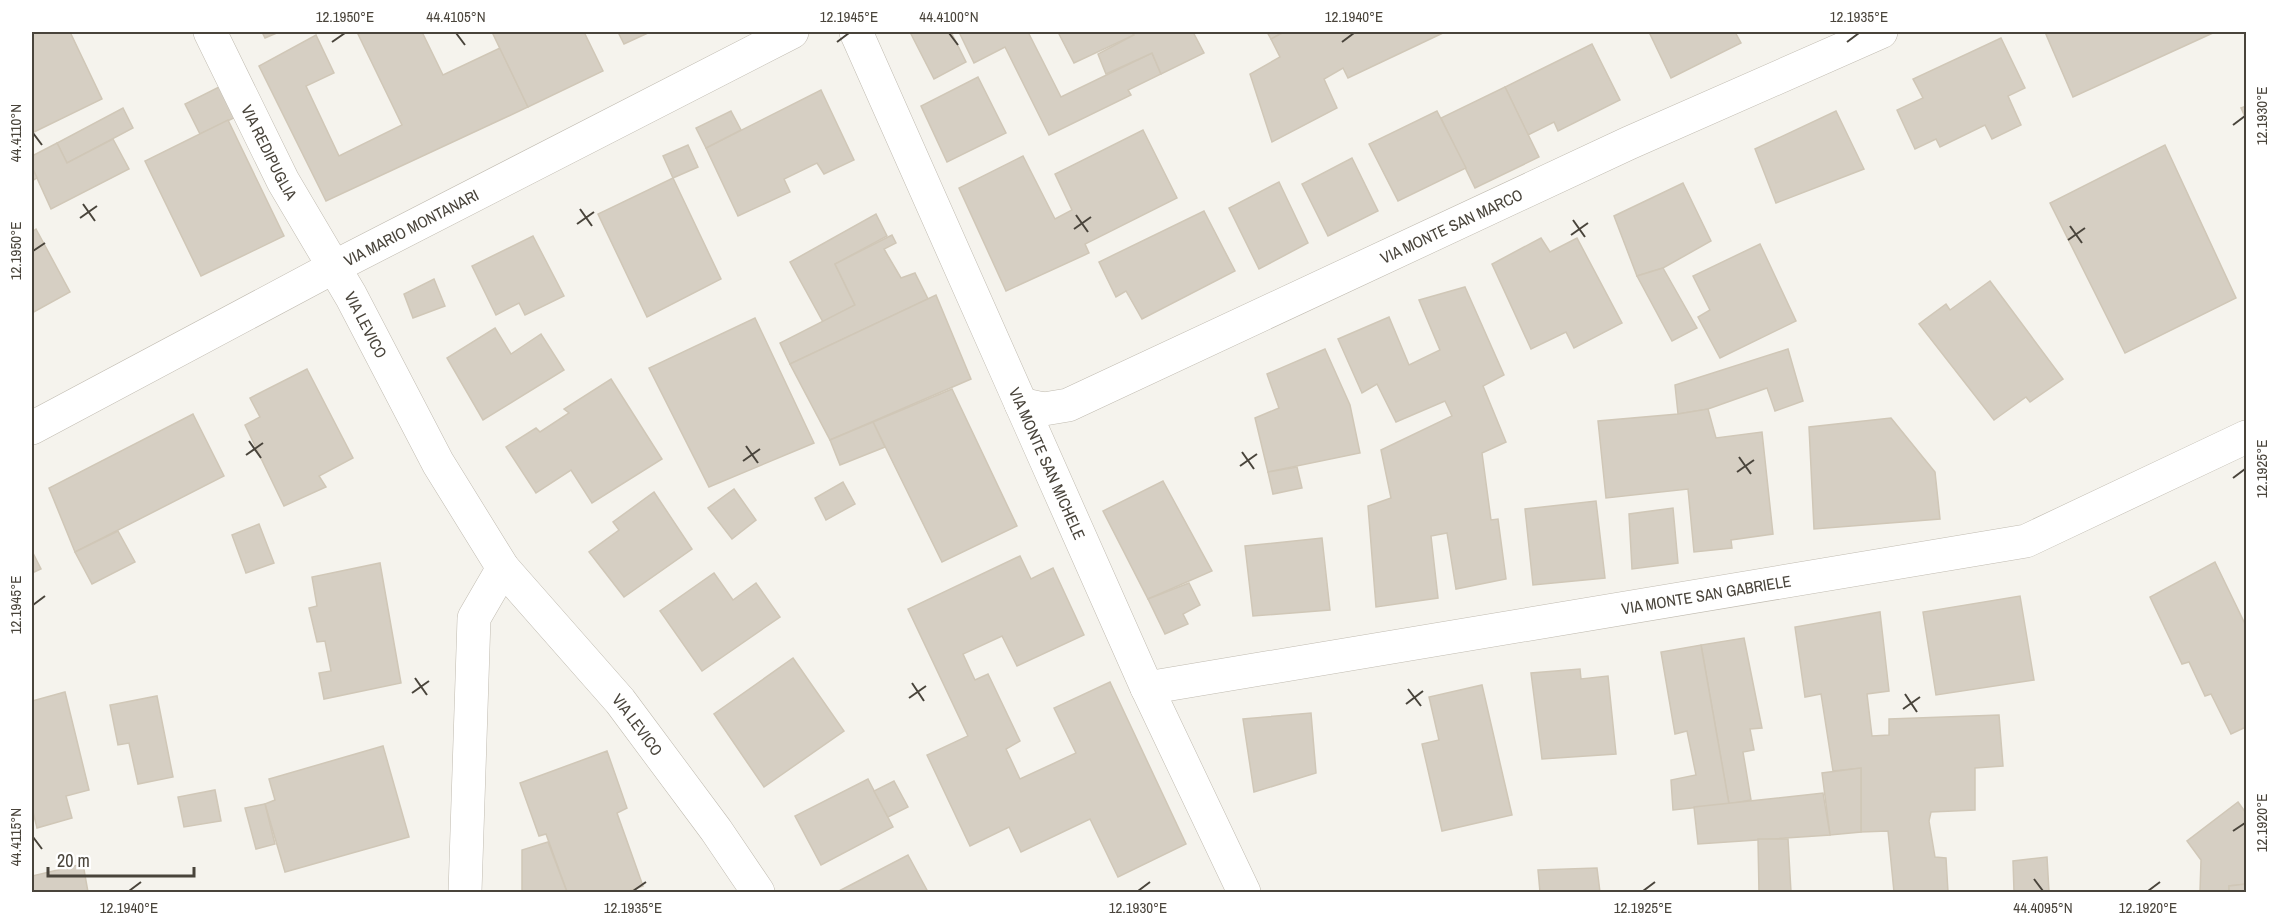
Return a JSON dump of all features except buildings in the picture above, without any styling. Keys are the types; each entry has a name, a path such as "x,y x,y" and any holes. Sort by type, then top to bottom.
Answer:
{"street":[{"name":"VIA REDIPUGLIA","path":"210,32 283,181 334,267"},
{"name":"VIA MARIO MONTANARI","path":"32,428 334,267 792,32"},
{"name":"VIA MONTE SAN MICHELE","path":"856,32 1147,687 1245,892"},
{"name":"VIA MONTE SAN MARCO","path":"1022,404 1044,409 1068,405 1629,143 1881,32"},
{"name":"VIA LEVICO","path":"334,267 438,463 503,568 620,701 717,830 758,892"},
{"name":"VIA MONTE SAN GABRIELE","path":"1147,687 2026,542 2247,437"},
{"path":"465,892 474,618 503,568"}]}
